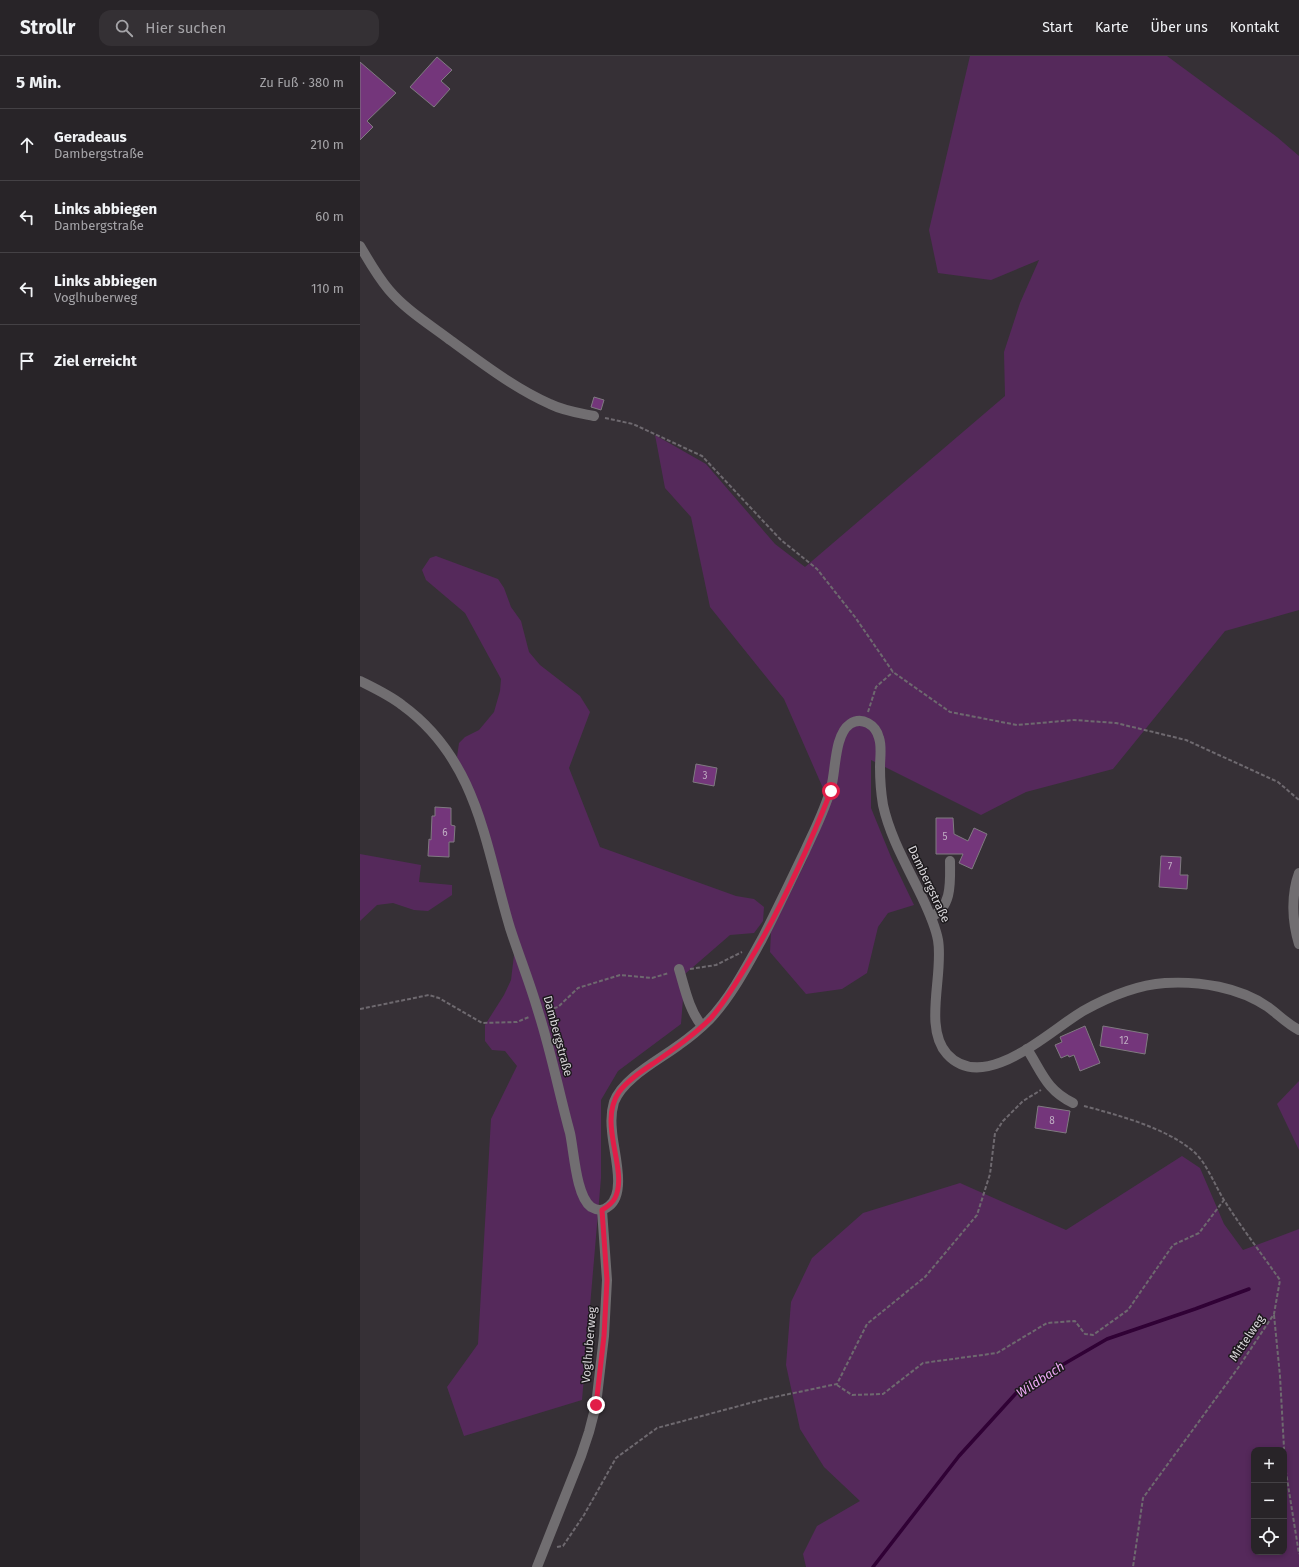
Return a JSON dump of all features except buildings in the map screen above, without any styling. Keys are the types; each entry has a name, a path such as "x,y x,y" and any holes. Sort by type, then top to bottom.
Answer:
{"street":[{"path":"360,246 379,277 393,295 412,312 460,347 534,396 551,405 571,412 594,416"},
{"name":"Dambergstraße","path":"360,681 399,702 416,715 452,756 464,777 476,808 510,929 539,1013 573,1145 579,1183 583,1196 588,1204 594,1208 602,1210"},
{"path":"602,1210 610,1206 615,1198 618,1186 611,1123 614,1102 619,1092 640,1072 684,1042 702,1026 722,1003 755,952 778,908 831,791 842,733 849,725 856,721 865,721"},
{"name":"Dambergstraße","path":"865,721 872,724 878,731 880,741 880,781 882,802 893,838 937,932 939,946 936,1029 938,1041 945,1052 954,1060 965,1066 979,1068 992,1066 1008,1060 1028,1049 1077,1015 1105,1000 1147,985 1163,983 1203,984 1241,993 1257,1000 1299,1030"},
{"path":"931,917 937,914 946,903 950,884 950,861"},
{"path":"1299,873 1294,893 1293,914 1295,933 1299,944"},
{"path":"679,969 695,1018 702,1026"},
{"path":"1028,1049 1050,1085 1061,1097 1073,1103"},
{"name":"Voglhuberweg","path":"537,1567 581,1456 596,1405 603,1343 607,1280 602,1210"}],"path":[{"path":"594,416 633,424 702,456 781,540 817,569 855,616 893,672 950,712 1017,725 1074,720 1116,723 1186,740 1278,782 1299,800"},
{"path":"865,721 876,687 893,672"},
{"path":"360,1009 429,995 439,998 482,1023 517,1022 558,1007 578,988 620,975 652,978 679,969 695,969 716,965 745,951 755,952"},
{"path":"837,1384 867,1324 925,1277 977,1215 990,1174 996,1133 1003,1121 1023,1102 1050,1085"},
{"name":"Mittelweg","path":"1073,1103 1129,1119 1174,1138 1194,1152 1201,1160 1224,1200 1280,1280 1274,1314 1238,1368 1144,1498 1133,1567"},
{"path":"544,1550 563,1546 584,1515 616,1458 657,1428 764,1399 837,1384 852,1395 883,1394 923,1363 997,1354 1048,1323 1075,1322 1085,1334 1093,1335 1128,1310 1173,1245 1199,1233 1224,1200"},
{"path":"1274,1314 1280,1376 1285,1466 1299,1554"}],"shaded area":[{"path":"970,56 1167,56 1277,137 1299,156 1299,610 1225,631 1113,769 1026,792 981,815 871,760 871,808 891,857 914,905 888,913 878,927 867,973 842,989 806,994 770,952 771,932 806,861 829,802 784,699 710,607 691,517 665,488 655,435 706,464 775,544 805,567 1005,396 1004,352 1020,303 1039,260 991,280 938,273 929,230"},
{"path":"436,556 498,579 504,588 511,607 521,621 529,652 540,665 580,696 590,712 569,768 600,847 736,896 754,899 764,907 763,921 754,933 730,935 685,974 681,1024 618,1071 601,1100 601,1178 582,1400 464,1436 447,1387 478,1344 491,1119 517,1066 505,1051 492,1050 485,1041 485,1025 504,995 511,980 514,955 511,916 487,833 457,757 459,743 465,737 479,730 494,712 500,691 501,679 465,613 426,580 422,570 430,558"},
{"path":"360,854 421,865 419,882 452,885 452,895 428,911 414,910 393,903 377,905 360,921"},
{"path":"1299,1081 1299,1150 1277,1104"},
{"path":"1182,1156 1200,1168 1224,1224 1243,1250 1299,1229 1299,1567 806,1567 803,1554 817,1526 860,1501 824,1467 800,1429 786,1365 791,1302 812,1258 863,1213 960,1183 1066,1230"}],"waterway":[{"name":"Wildbach","path":"873,1567 959,1456 1019,1390 1107,1339 1249,1289"}],"route":[{"path":"596,1405 604,1336 607,1280 602,1210 610,1206 615,1198 618,1186 618,1172 612,1139 611,1123 614,1102 619,1092 640,1072 684,1042 711,1018 732,990 755,952 778,908 831,791"}]}
